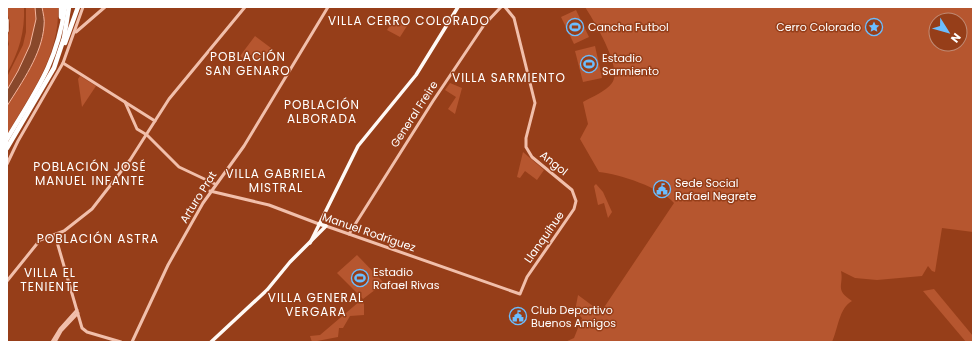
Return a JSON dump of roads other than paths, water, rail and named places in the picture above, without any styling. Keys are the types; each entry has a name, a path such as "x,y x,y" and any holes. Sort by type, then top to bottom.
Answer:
{"highway":[{"path":"60,34 61,7"},
{"path":"7,139 45,76 55,53 65,7"},
{"path":"55,64 65,34 69,7"},
{"path":"7,148 55,64 78,7"}],"main road":[{"path":"310,243 358,146 416,76 458,7"},
{"path":"7,20 7,31"},
{"name":"Manuel Rodríguez","path":"319,224 326,226"},
{"path":"211,342 267,290 287,265 326,226"}],"street":[{"path":"7,164 18,140 63,63 75,34 83,7"},
{"path":"75,34 105,7"},
{"path":"56,239 62,232 92,209 114,183 147,136 169,99 245,7"},
{"name":"Arturo Prat","path":"132,342 168,265 210,191 244,146 328,7"},
{"name":"General Freire","path":"349,234 434,100 484,25 501,7"},
{"name":"Angol","path":"505,7 514,18 534,101 534,109 526,140 527,149 532,157 572,190"},
{"path":"63,63 155,121"},
{"path":"125,102 134,126 147,136 179,167 215,184"},
{"name":"Llanquihue","path":"520,294 527,277 574,209 576,198 572,190"},
{"name":"Manuel Rodríguez","path":"210,191 269,205 319,224"},
{"name":"Manuel Rodríguez","path":"326,226 520,294"},
{"path":"7,281 38,241 45,237 62,232"},
{"path":"55,235 84,330 121,342"},
{"path":"54,342 60,329 78,311"}],"place":[{"name":"Cancha Futbol","path":"575,27"},
{"name":"Cerro Colorado","path":"874,27"},
{"name":"Estadio Sarmiento","path":"589,64"},
{"name":"Sede Social Rafael Negrete","path":"662,189"},
{"name":"Estadio Rafael Rivas","path":"360,278"},
{"name":"Club Deportivo Buenos Amigos","path":"518,316"}],"district":[{"name":"VILLA CERRO COLORADO","path":"409,20"},
{"name":"POBLACIÓN SAN GENARO","path":"248,63"},
{"name":"VILLA SARMIENTO","path":"509,77"},
{"name":"POBLACIÓN ALBORADA","path":"322,111"},
{"name":"POBLACIÓN JOSÉ MANUEL INFANTE","path":"90,173"},
{"name":"VILLA GABRIELA MISTRAL","path":"276,180"},
{"name":"POBLACIÓN ASTRA","path":"98,238"},
{"name":"VILLA EL TENIENTE","path":"50,279"},
{"name":"VILLA GENERAL VERGARA","path":"316,304"}]}
